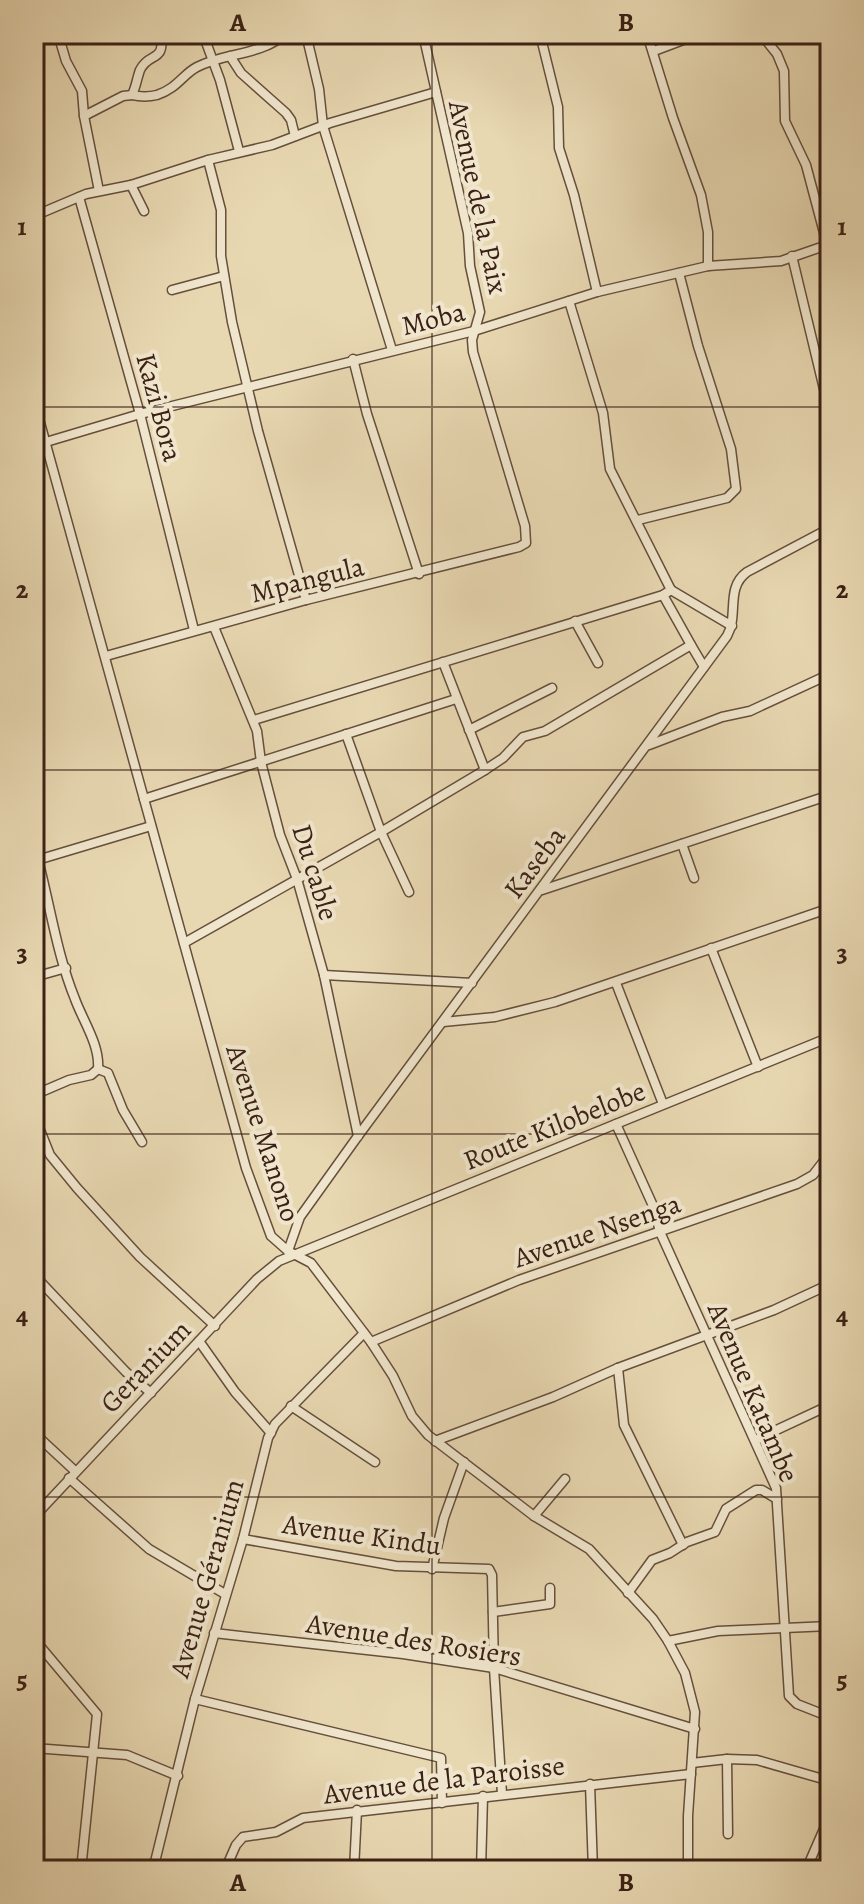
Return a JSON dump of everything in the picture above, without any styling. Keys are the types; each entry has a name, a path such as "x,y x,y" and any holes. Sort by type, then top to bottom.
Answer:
{"street":[{"path":"58,34 66,61 82,91 99,191"},
{"path":"132,95 142,65 159,55 161,34"},
{"path":"203,34 224,94 239,151"},
{"path":"84,116 123,96 144,97 162,93 180,84 194,68 271,45 285,34"},
{"path":"306,34 319,89 323,126 392,350"},
{"name":"Avenue de la Paix","path":"423,34 468,233 471,275 480,312 471,345 525,526 526,543 519,547"},
{"path":"540,34 558,107 559,148 574,195 597,292"},
{"path":"647,34 704,204 708,266"},
{"path":"654,51 699,34"},
{"path":"761,34 777,54 784,71 785,121 806,165 829,244"},
{"path":"230,56 241,73 286,113 295,136"},
{"path":"34,216 79,197 131,185 239,151 272,145 436,92"},
{"path":"208,160 221,210 224,276 247,387 306,600"},
{"path":"131,185 144,211"},
{"name":"Kazi Bora","path":"79,197 140,414 194,630"},
{"name":"Moba","path":"46,442 140,414 474,331 597,292 708,266 775,262 829,244"},
{"path":"792,256 830,414"},
{"path":"638,520 720,500 733,494 736,489 731,449 698,346 679,273"},
{"path":"172,290 224,276"},
{"path":"569,301 603,413 610,469 638,520 667,592 704,667"},
{"path":"353,359 367,414 419,574"},
{"name":"Avenue Manono","path":"34,401 184,943 260,1209 271,1236 311,1263 371,1342 393,1376 412,1416 435,1441 534,1516 589,1549 653,1619 668,1641 691,1689 695,1729 688,1816 688,1870"},
{"name":"Kaseba","path":"291,1252 300,1217 648,746 732,626 733,593 741,576 830,528"},
{"name":"Mpangula","path":"106,656 306,600 519,547"},
{"path":"254,720 667,592 732,626"},
{"path":"575,621 598,663"},
{"name":"Du cable","path":"214,627 234,680 254,720 261,762 280,835 297,879 324,975 358,1136"},
{"path":"184,943 485,770 503,758 523,737 545,731 691,645"},
{"path":"443,662 485,770"},
{"path":"648,746 722,717 750,711 830,674"},
{"path":"469,730 552,688"},
{"path":"144,799 456,699"},
{"path":"346,734 381,832 409,892"},
{"path":"541,890 830,795"},
{"path":"98,1069 92,1037 74,998 36,860 151,826"},
{"path":"682,844 694,878"},
{"path":"443,1022 517,1012 616,983 830,908"},
{"path":"711,948 758,1067"},
{"path":"34,977 66,968"},
{"path":"324,975 472,983"},
{"path":"616,983 663,1104"},
{"name":"Route Kilobelobe","path":"291,1252 830,1037"},
{"path":"34,1095 69,1080 91,1075 98,1069"},
{"path":"98,1069 108,1073 123,1110 142,1142"},
{"path":"34,1115 50,1155 77,1188 140,1257 215,1326"},
{"name":"Avenue Katambe","path":"616,1124 654,1208 660,1232 774,1484 788,1693 791,1701 830,1717"},
{"name":"Avenue Nsenga","path":"371,1342 519,1280 797,1184 813,1175 830,1153"},
{"name":"Geranium","path":"34,1517 265,1271 291,1252"},
{"path":"34,1275 117,1363 151,1393"},
{"path":"435,1441 774,1310 830,1284"},
{"name":"Avenue Géranium","path":"153,1870 195,1699 271,1433 291,1406 364,1333"},
{"path":"199,1341 235,1392 271,1433"},
{"path":"618,1368 624,1425 683,1545"},
{"path":"755,1440 830,1405"},
{"path":"291,1406 375,1462"},
{"path":"34,1433 149,1549 225,1594"},
{"path":"432,1569 444,1518 464,1462"},
{"path":"534,1516 565,1479"},
{"path":"628,1593 652,1560 715,1532 726,1509 756,1490 777,1499"},
{"name":"Avenue Kindu","path":"243,1539 385,1565 489,1569 492,1575 502,1794"},
{"path":"493,1612 550,1604 550,1588"},
{"path":"668,1641 704,1632 830,1626"},
{"name":"Avenue des Rosiers","path":"214,1633 403,1654 494,1668 695,1729"},
{"path":"34,1639 97,1714 81,1870"},
{"path":"195,1699 441,1758 442,1803"},
{"path":"34,1748 127,1755 178,1776"},
{"path":"727,1759 728,1834"},
{"path":"692,1763 757,1760 830,1781"},
{"name":"Avenue de la Paroisse","path":"225,1870 243,1837 276,1832 303,1818 691,1774"},
{"path":"590,1784 593,1870"},
{"path":"481,1870 483,1796"},
{"path":"354,1870 357,1810"},
{"path":"806,1870 830,1815"}]}
